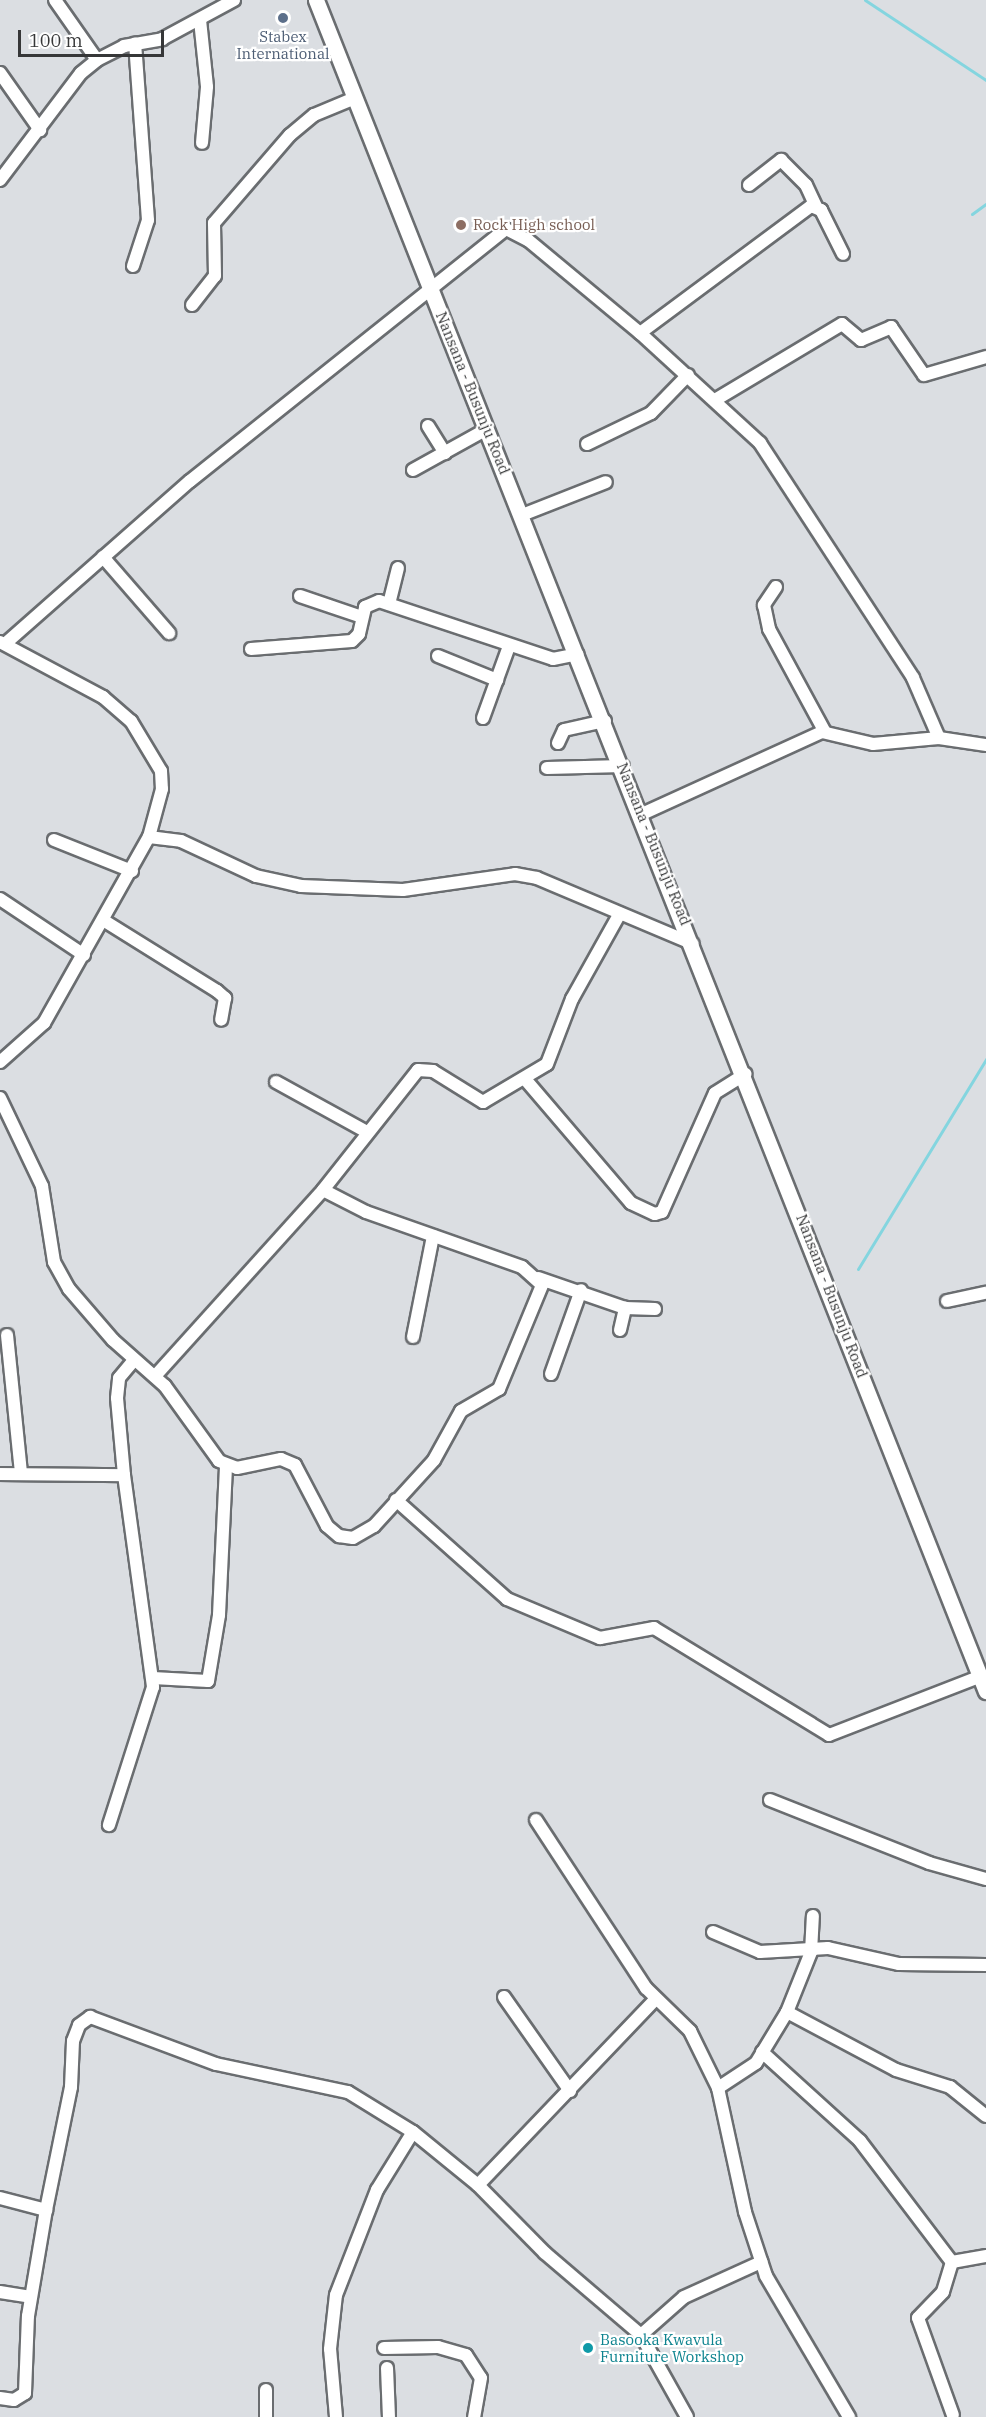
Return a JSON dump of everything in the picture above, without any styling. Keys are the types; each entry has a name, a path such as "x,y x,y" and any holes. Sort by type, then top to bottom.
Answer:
{"main road":[{"name":"Nansana - Busunju Road","path":"316,0 694,944 985,1686"}],"street":[{"path":"55,0 97,60"},
{"path":"0,180 81,73 97,60 135,43 162,39 234,0"},
{"path":"200,20 207,87 202,143"},
{"path":"133,266 148,220 135,43"},
{"path":"0,73 40,130"},
{"path":"192,305 215,276 214,223 290,135 314,115 354,98"},
{"path":"749,185 781,160 806,185 843,254"},
{"path":"640,333 714,273 816,206"},
{"path":"0,1062 44,1023 84,955 149,837 162,779 141,735 103,697 3,642 430,287 506,229 528,240 640,333 760,443 818,527 913,678 939,738"},
{"path":"715,400 842,324 861,339 891,327 924,375 986,357"},
{"path":"587,444 651,413 688,375"},
{"path":"428,426 445,453"},
{"path":"413,470 488,429"},
{"path":"522,515 606,482"},
{"path":"104,557 170,633"},
{"path":"389,604 398,568"},
{"path":"776,587 764,605 769,629 825,732"},
{"path":"300,596 362,617"},
{"path":"251,649 352,641 369,604 389,604 553,659 578,654"},
{"path":"483,718 509,646"},
{"path":"438,656 497,680"},
{"path":"558,743 564,730 605,721"},
{"path":"642,814 825,732 873,744 939,738 986,745"},
{"path":"547,768 623,766"},
{"path":"149,837 174,839 256,876 302,886 420,890 515,874 564,887 694,944"},
{"path":"54,840 132,871"},
{"path":"0,899 84,955"},
{"path":"156,1376 323,1191 407,1081 425,1068 478,1102 489,1101 547,1064 558,1046 572,999 620,913"},
{"path":"102,920 217,991 225,998 221,1020"},
{"path":"525,1079 631,1203 655,1214 662,1212 715,1093 745,1074"},
{"path":"276,1082 367,1132"},
{"path":"0,1098 48,1201 60,1274 134,1360 156,1376 226,1467 219,1615 208,1682 153,1678"},
{"path":"323,1191 433,1236 517,1265 538,1278 581,1290 625,1308 656,1309"},
{"path":"413,1337 433,1236"},
{"path":"226,1467 281,1460 295,1465 323,1520 344,1539 366,1533 434,1460 461,1412 499,1389 541,1294 538,1278"},
{"path":"551,1374 581,1290"},
{"path":"946,1301 986,1293"},
{"path":"620,1330 625,1308"},
{"path":"7,1335 21,1473"},
{"path":"108,1825 153,1678 124,1475 117,1398 119,1378 134,1360"},
{"path":"0,1474 124,1475"},
{"path":"396,1500 507,1599 600,1638 654,1628 829,1735 985,1686"},
{"path":"770,1800 974,1879 986,1879"},
{"path":"536,1820 656,1999 690,2031 718,2088 761,2262 849,2417"},
{"path":"718,2088 751,2067 787,2012 811,1952 813,1916"},
{"path":"713,1932 760,1952 811,1952 828,1948 899,1964 986,1965"},
{"path":"504,1997 570,2091"},
{"path":"478,2185 656,1999"},
{"path":"787,2012 896,2070 950,2087 986,2116"},
{"path":"0,2398 15,2400 25,2393 31,2297 71,2087 73,2041 79,2025 90,2017 216,2064 348,2092 413,2132 478,2185 544,2253 641,2335 687,2417"},
{"path":"762,2052 860,2141 952,2262"},
{"path":"336,2417 330,2349 336,2295 359,2228 413,2132"},
{"path":"0,2198 46,2210"},
{"path":"952,2262 986,2256"},
{"path":"641,2335 684,2297 761,2262"},
{"path":"952,2262 943,2292 918,2318 953,2415"},
{"path":"0,2292 31,2297"},
{"path":"384,2348 438,2347 466,2355 481,2378 474,2417"},
{"path":"387,2368 389,2417"},
{"path":"266,2390 266,2417"}],"waterway":[{"path":"865,0 986,80"},
{"path":"972,214 986,204"},
{"path":"858,1269 986,1059"}],"place":[{"name":"Stabex International","path":"283,18"},
{"name":"Rock High school","path":"461,225"},
{"name":"Basooka Kwavula Furniture Workshop","path":"588,2348"}]}
